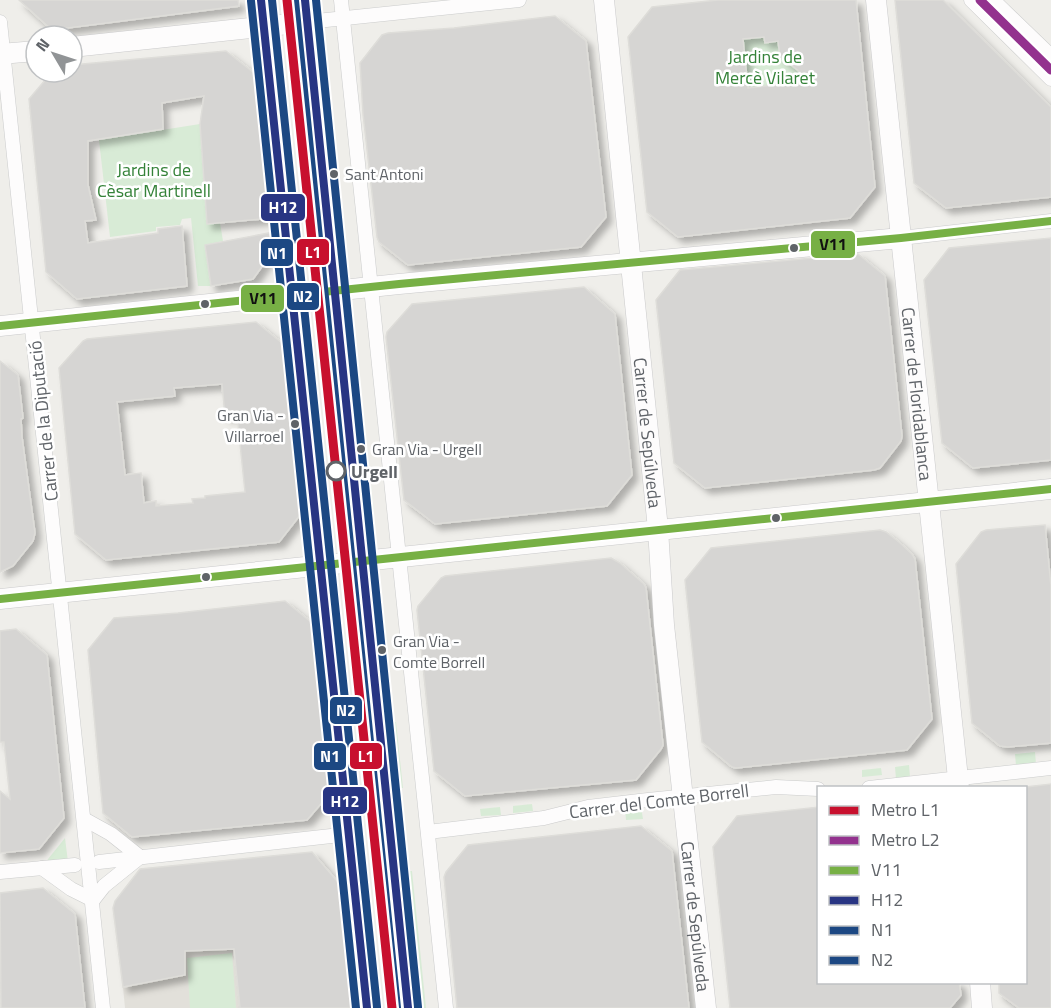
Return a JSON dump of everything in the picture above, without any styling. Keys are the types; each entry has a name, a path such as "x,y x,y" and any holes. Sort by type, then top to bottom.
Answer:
{"main road":[{"path":"306,11 408,1008"}],"street":[{"path":"341,0 446,1008"},
{"path":"84,45 306,11 342,18 519,0"},
{"name":"Carrer de Sepúlveda","path":"604,0 658,530 664,625 706,1008"},
{"name":"Carrer de Floridablanca","path":"876,0 959,782"},
{"path":"971,0 1051,79"},
{"path":"993,0 1051,56"},
{"name":"Carrer de la Diputació","path":"0,22 103,1008"},
{"path":"2,54 24,52"},
{"path":"0,326 631,261 901,238 1051,220"},
{"path":"0,599 929,502 1051,493"},
{"path":"899,786 959,782 1051,768"},
{"name":"Carrer del Comte Borrell","path":"428,832 544,818 588,807 776,787 817,789"},
{"path":"84,819 111,834 140,857"},
{"path":"99,862 349,834"},
{"path":"42,868 71,889 93,900 104,886 140,857"},
{"path":"0,872 75,865"},
{"path":"980,984 982,1008"}],"shaded area":[{"path":"234,949 240,1008 125,1008 123,987 185,975 185,951"}],"green space":[{"name":"Jardins de Mercè Vilaret","path":"764,37 765,43 778,41 780,56 800,72 801,82 748,88 743,39"},
{"path":"323,62 326,62 346,246 342,246"},
{"path":"288,66 291,66 311,253 307,253"},
{"name":"Jardins de Cèsar Martinell","path":"200,124 207,224 220,223 223,241 205,245 211,286 198,286 191,218 182,219 180,225 156,227 156,231 110,237 99,140"},
{"path":"352,334 355,334 374,512 370,512"},
{"path":"321,384 325,384 339,517 335,517"},
{"path":"380,606 383,606 387,643 384,644"},
{"path":"350,628 367,791 363,792 347,629"},
{"path":"392,722 396,722 403,788 399,788"},
{"path":"1035,752 1036,764 1016,766 1015,754"},
{"path":"909,765 910,777 896,779 895,767"},
{"path":"881,768 882,775 862,777 862,770"},
{"path":"532,804 533,811 513,813 513,806"},
{"path":"500,807 501,815 481,816 480,809"},
{"path":"641,807 643,819 626,820 625,808"},
{"path":"65,838 68,862 44,864"},
{"path":"408,871 412,871 426,1008 422,1008"},
{"path":"376,874 390,1008 386,1008 372,875"},
{"path":"232,953 236,1008 190,1008 187,958"}],"building":[{"path":"19,0 238,0 239,6 84,26 84,24 45,24"},
{"path":"718,0 856,0 875,187 850,218 678,237 647,212 628,37 652,7","holes":["764,37 765,43 778,41 780,56 811,81 748,88 743,39"]},
{"path":"895,0 943,0 1051,107 1051,197 946,208 914,183"},
{"path":"555,16 586,41 606,217 581,247 408,265 379,242 377,237 363,114 360,63 382,35 388,33"},
{"path":"226,51 258,76 272,218 207,224 200,124 204,96 162,103 163,129 88,141 88,185 96,220 85,221 88,243 158,233 158,229 182,226 187,286 77,299 46,272 29,99 42,84 84,84 84,64"},
{"path":"274,232 276,247 253,279 211,286 205,245"},
{"path":"1051,238 1051,460 973,468 942,443 924,280 949,248"},
{"path":"858,254 885,276 901,441 880,468 874,470 705,488 674,463 656,300 680,270"},
{"path":"584,287 615,314 632,475 607,506 435,524 404,500 387,332 412,304"},
{"path":"256,322 287,347 304,510 279,542 106,560 75,534 59,368 87,339","holes":["222,384 225,416 237,415 245,492 205,496 205,498 192,499 193,503 156,506 156,501 144,503 141,473 125,475 117,402 175,396 174,388"]},
{"path":"0,361 18,375 23,418 21,419 22,437 35,533 33,541 13,566 0,572"},
{"path":"1045,525 1051,586 1051,743 1000,746 972,723 956,564 981,532"},
{"path":"880,530 899,542 915,559 932,719 907,750 732,767 702,742 685,580 711,548"},
{"path":"611,558 620,563 646,588 663,745 661,749 636,780 465,796 434,771 418,606 445,576"},
{"path":"285,601 316,626 332,791 307,820 132,837 103,813 88,650 114,618"},
{"path":"16,629 47,655 64,818 39,849 0,853 0,791 10,799 4,742 0,742 0,631"},
{"path":"1051,784 1051,1008 1019,1008 999,993 999,984 1027,984 1027,787"},
{"path":"817,807 817,984 959,984 961,995 950,1008 730,1008 713,847 737,816"},
{"path":"641,826 672,851 689,1008 457,1008 444,877 468,845"},
{"path":"312,852 344,889 355,1008 240,1008 234,949 185,951 185,975 123,987 113,908 115,901 140,869"},
{"path":"43,888 75,914 85,1008 1,1008 0,893"}],"metro line":[{"name":"L1","path":"287,0 392,1008"},
{"name":"L2","path":"980,0 1051,70"}],"transit line":[{"name":"H12","path":"261,0 367,1008"},
{"name":"N2","path":"272,0 377,1007"},
{"name":"H12","path":"305,0 408,1008"},
{"name":"N2","path":"316,0 418,1007"},
{"name":"N1","path":"251,1 356,1008"},
{"name":"N1","path":"295,1 397,1008"},
{"name":"V11","path":"0,326 399,284 901,238 1051,221"},
{"name":"V11","path":"0,599 1051,489"}],"place":[{"name":"Sant Antoni","path":"334,174"},
{"name":"Gran Via - Villarroel","path":"295,424"},
{"name":"Gran Via - Urgell","path":"361,449"},
{"name":"Urgell","path":"336,471"},
{"name":"Gran Via - Comte Borrell","path":"382,650"}]}
